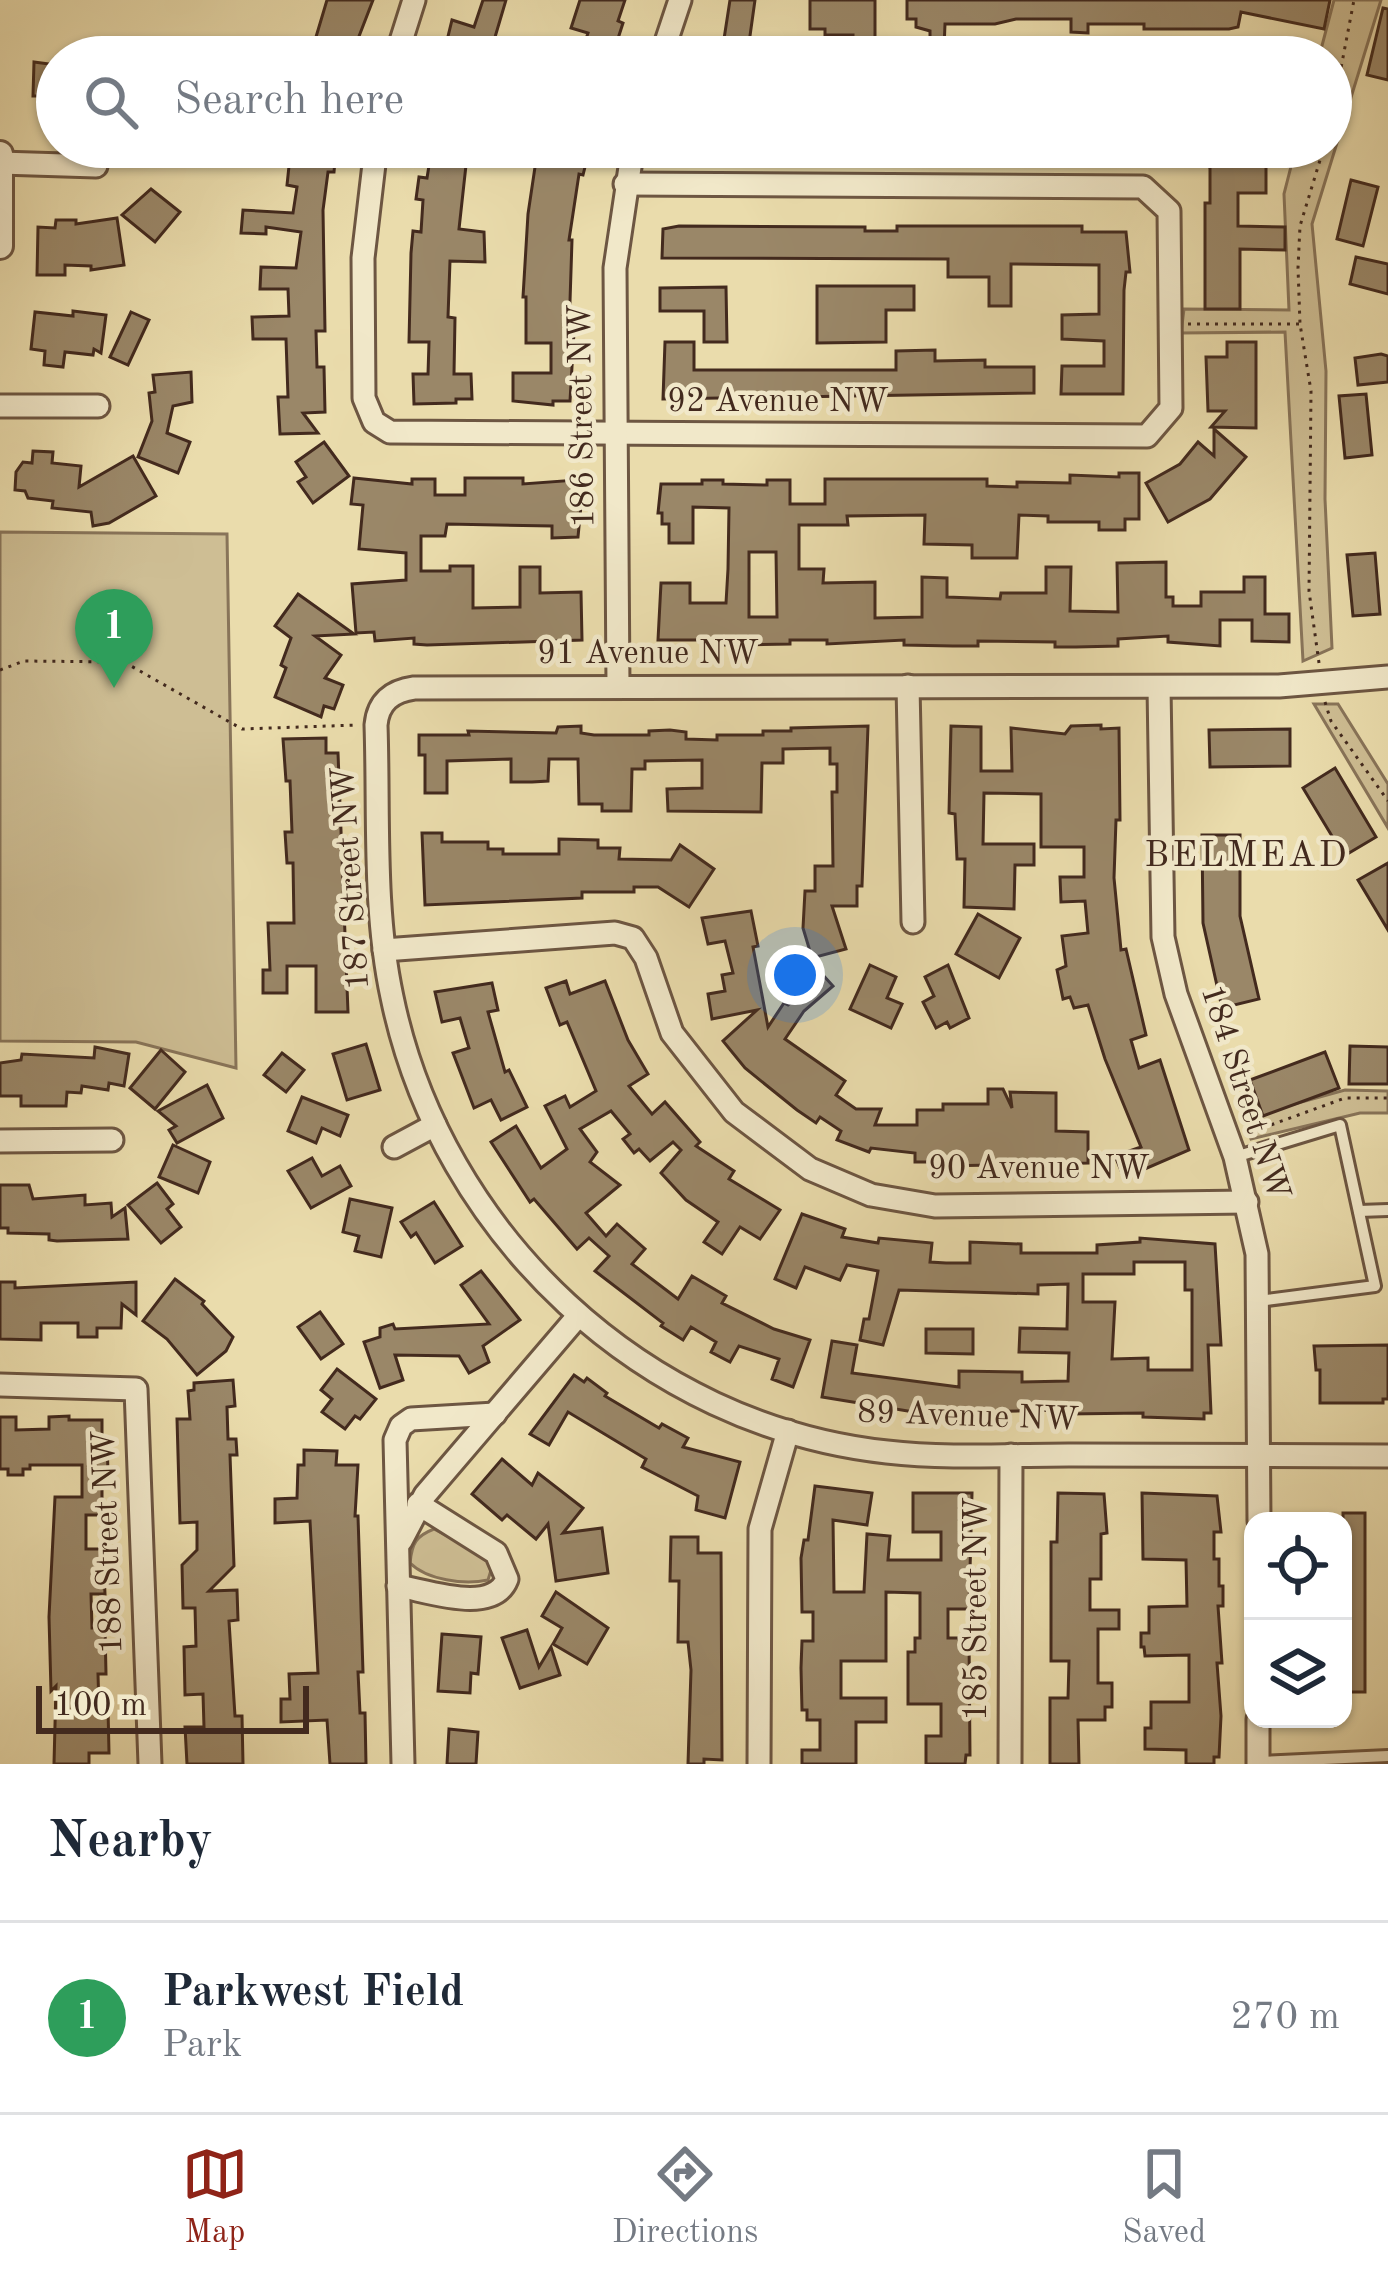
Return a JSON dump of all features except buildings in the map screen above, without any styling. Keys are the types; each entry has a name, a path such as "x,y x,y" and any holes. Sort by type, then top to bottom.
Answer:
{"street":[{"path":"403,36 414,0"},
{"path":"668,36 680,0"},
{"path":"0,245 0,160 36,162"},
{"name":"92 Avenue NW","path":"374,168 362,296 364,398 374,422 390,432 1147,436 1171,408 1170,325"},
{"name":"186 Street NW","path":"618,686 615,268 628,168"},
{"path":"625,184 1143,188 1169,211 1170,325"},
{"path":"0,406 98,406"},
{"name":"91 Avenue NW","path":"389,697 414,688 1159,687 1301,685 1388,677"},
{"path":"908,686 913,922"},
{"name":"184 Street NW","path":"1159,687 1163,937 1176,994 1232,1149 1257,1254 1259,1512"},
{"name":"187 Street NW","path":"389,697 379,709 376,724 384,950 406,1052 435,1125 495,1225 578,1316"},
{"name":"90 Avenue NW","path":"384,950 615,933 633,938 646,958 672,1033 734,1112 810,1169 871,1195 934,1206 1247,1202"},
{"path":"394,1147 435,1125"},
{"path":"0,1141 112,1140"},
{"path":"397,1553 418,1504 578,1316"},
{"name":"89 Avenue NW","path":"578,1316 640,1363 692,1393 822,1442 890,1453 1388,1456"},
{"name":"188 Street NW","path":"0,1385 136,1389 150,1764"},
{"path":"403,1764 394,1449 400,1426 419,1417 495,1414"},
{"path":"759,1764 760,1529 788,1431"},
{"name":"185 Street NW","path":"1010,1764 1011,1455"},
{"path":"398,1586 487,1598 500,1592 507,1579 496,1553 418,1504"},
{"path":"1258,1728 1258,1763"}],"lane":[{"path":"1232,1149 1340,1124 1375,1286 1259,1300"},
{"path":"1359,1211 1388,1210"},
{"path":"1258,1763 1388,1756"}],"path":[{"path":"1347,36 1354,0"},
{"path":"1318,168 1300,226 1300,324 1311,391 1309,591 1320,666"},
{"path":"1170,325 1300,324"},
{"path":"0,670 24,661 124,662 242,729 376,724"},
{"path":"1325,701 1331,721 1388,801"},
{"path":"1232,1149 1345,1098 1388,1098"}],"shaded area":[{"path":"1334,0 1381,0 1352,94 1352,36 1325,36"},
{"path":"1291,168 1329,168 1312,224 1326,371 1325,499 1332,648 1303,661 1285,332 1181,333 1184,309 1289,310 1284,194"},
{"path":"0,532 227,534 236,1068 136,1042 0,1041"},
{"path":"1314,704 1338,704 1388,784 1388,828"},
{"path":"1345,1090 1388,1091 1388,1113 1360,1113 1251,1139 1243,1118"},
{"path":"434,1529 485,1556 492,1567 488,1580 446,1580 410,1563 416,1541"}],"place":[{"name":"Parkwest Field","path":"114,688"}],"district":[{"name":"BELMEAD","path":"1247,857"}]}
